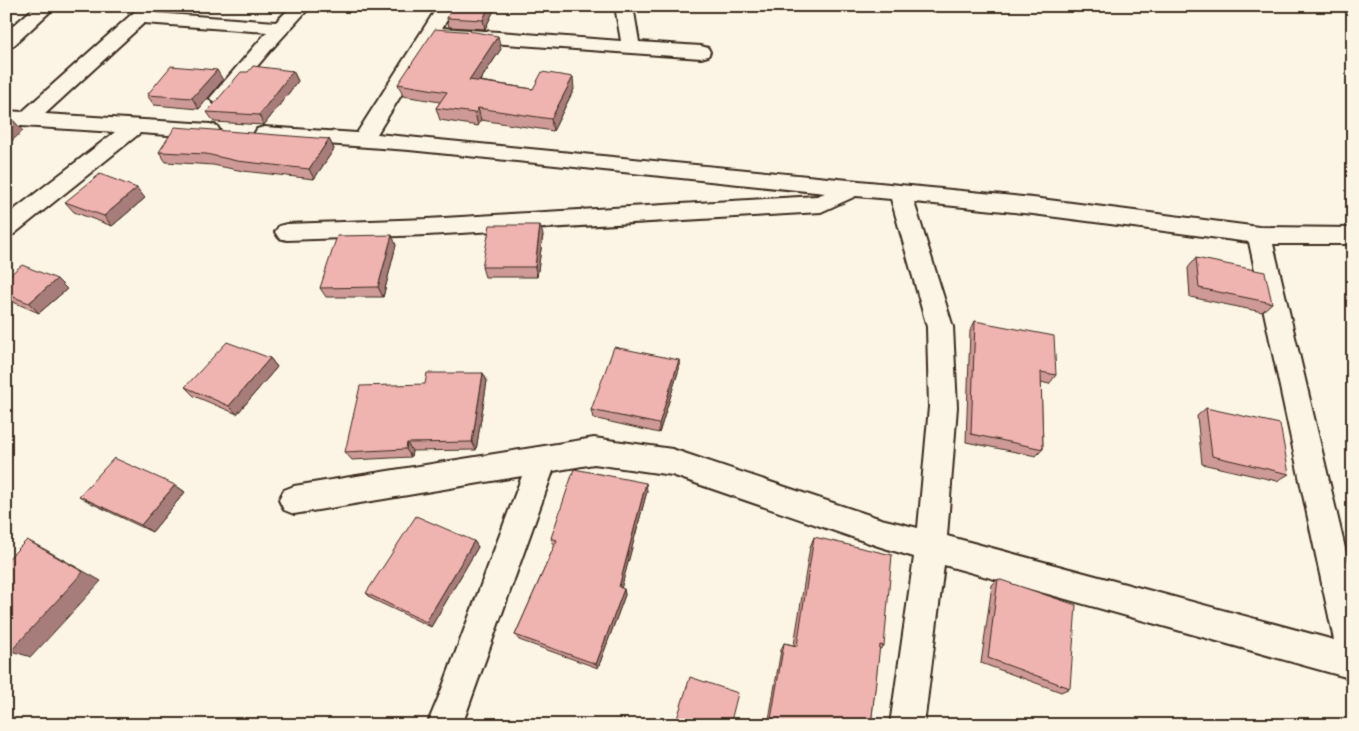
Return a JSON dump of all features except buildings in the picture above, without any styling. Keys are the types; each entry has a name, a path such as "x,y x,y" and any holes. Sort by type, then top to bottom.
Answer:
{"street":[{"path":"6,42 47,6"},
{"path":"194,130 262,47 302,6"},
{"path":"362,140 447,6"},
{"path":"624,6 630,47"},
{"path":"17,118 146,12 281,28"},
{"path":"430,33 701,52"},
{"path":"17,118 362,140 1033,206 1259,235 1353,236"},
{"path":"6,228 136,126"},
{"path":"287,232 427,227 820,204 854,188"},
{"path":"900,192 940,327 943,407 931,546 907,725"},
{"path":"1259,235 1353,653"},
{"path":"294,500 594,451 672,462 881,533 1353,662"},
{"path":"444,725 455,700 542,460"}]}
